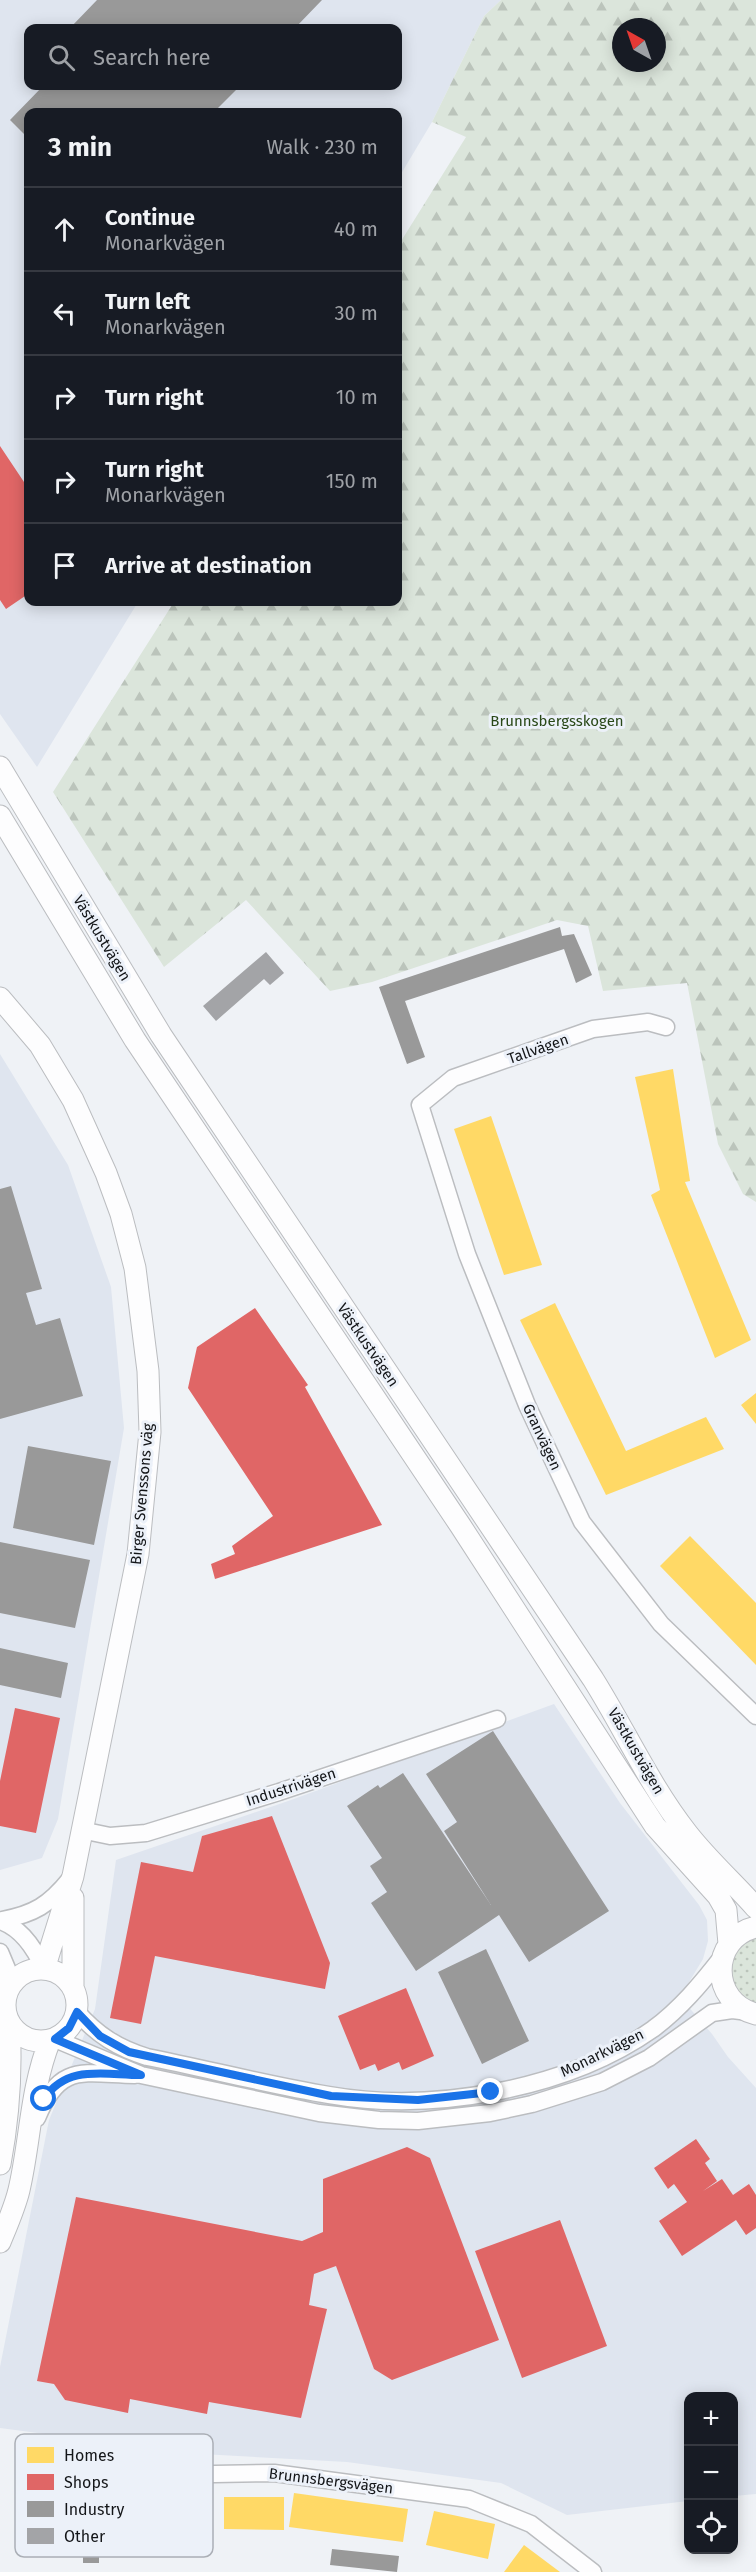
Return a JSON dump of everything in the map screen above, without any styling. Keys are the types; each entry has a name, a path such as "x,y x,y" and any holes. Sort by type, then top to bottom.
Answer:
{"street":[{"name":"Västkustvägen","path":"0,767 161,1035 593,1679 649,1777 687,1834 756,1908"},
{"name":"Västkustvägen","path":"0,816 141,1049 460,1525 655,1826 718,1896 726,1910 725,1951 720,1972 726,1993 736,2004 752,2013"},
{"name":"Birger Svenssons väg","path":"0,998 40,1046 73,1100 106,1173 121,1214 135,1268 147,1360 150,1431 138,1554 73,1876 44,1969"},
{"name":"Tallvägen","path":"420,1105 453,1078 593,1029 648,1022 666,1027"},
{"name":"Granvägen","path":"420,1105 467,1254 527,1406 582,1522 661,1624 756,1716"},
{"name":"Industrivägen","path":"81,1830 110,1836 146,1833 279,1792 497,1719"},
{"path":"1,1921 27,1915 42,1907 73,1876"},
{"name":"Birger Svenssons väg","path":"73,1876 73,1987 77,2012"},
{"path":"1,1921 25,1938 36,1951 44,1969"},
{"path":"725,1951 742,1932 756,1927"},
{"name":"Monarkvägen","path":"77,2012 100,2036 129,2052 147,2057 331,2096 384,2100 454,2097 491,2092 556,2076 631,2042 674,2012 694,1992 725,1951"},
{"path":"0,1952 8,1971 5,2006 9,2023 9,2108 0,2164"},
{"path":"8,1989 27,1971 44,1969 61,1974 73,1987"},
{"name":"Monarkvägen","path":"53,2039 141,2075 319,2113 379,2120 451,2118 532,2104 602,2082 649,2058 712,2013 732,2010 752,2013"},
{"path":"0,2242 19,2191 38,2072 53,2039 69,2028 77,2012"},
{"path":"9,2023 27,2039 53,2039"},
{"name":"Monarkvägen","path":"28,2138 44,2099 51,2088 66,2078 80,2074 141,2075"},
{"name":"Brunnsbergsvägen","path":"213,2474 274,2473 469,2499 531,2524 593,2572"}],"shaded area":[{"path":"0,0 501,0 484,16 432,122 402,172 402,108 24,108 24,606 136,606 37,767 0,714"},
{"path":"0,1054 68,1165 111,1287 124,1428 58,1819 42,1858 0,1870"},
{"path":"554,1704 620,1803 699,1905 707,1920 708,1941 703,1959 680,1997 756,2088 756,2494 738,2496 738,2392 684,2392 684,2501 567,2515 501,2483 347,2462 213,2455 213,2434 45,2434 0,2428 0,2367 49,2120 95,2009 116,1860 291,1800"}],"green space":[{"name":"Brunnsbergsskogen","path":"501,0 756,0 756,1202 743,1194 718,1144 687,983 603,991 588,926 557,920 372,982 330,991 246,900 164,967 53,792 171,606 402,606 402,240 466,137 432,122 484,16"},
{"path":"756,1936 756,2004 745,1999 732,1985 731,1967 736,1951"}],"building: Homes":[{"path":"673,1069 690,1181 685,1182 751,1340 715,1358 651,1195 660,1190 635,1077"},
{"path":"491,1116 542,1265 504,1275 454,1129"},
{"path":"555,1303 626,1451 706,1417 724,1449 606,1495 520,1320"},
{"path":"756,1393 756,1424 741,1405"},
{"path":"690,1536 756,1603 756,1665 660,1566"},
{"path":"294,2493 408,2509 403,2542 289,2527"},
{"path":"224,2497 284,2497 284,2530 224,2529"},
{"path":"434,2511 495,2524 488,2559 426,2545"},
{"path":"524,2545 560,2572 504,2572"}],"building: Shops":[{"path":"0,446 24,482 24,597 6,609 0,600"},
{"path":"255,1308 308,1385 305,1387 382,1525 215,1579 211,1564 235,1554 232,1546 273,1516 188,1388 197,1347"},
{"path":"15,1708 60,1718 36,1833 0,1826 0,1781"},
{"path":"272,1816 330,1963 325,1989 155,1956 141,2024 110,2018 141,1862 193,1872 202,1836"},
{"path":"406,1988 434,2056 402,2070 399,2062 378,2071 375,2064 360,2070 338,2016"},
{"path":"696,2139 710,2159 705,2163 717,2181 703,2191 722,2179 733,2195 749,2184 756,2195 756,2228 746,2235 736,2220 682,2256 659,2221 687,2202 674,2184 668,2189 654,2168"},
{"path":"407,2147 430,2158 499,2340 392,2380 374,2369 336,2266 314,2274 309,2305 327,2309 301,2418 209,2402 207,2414 130,2399 128,2413 65,2400 54,2384 37,2381 76,2197 302,2241 323,2232 323,2179"},
{"path":"560,2220 607,2346 522,2378 475,2251"}],"building: Industry":[{"path":"97,0 322,0 299,24 74,24"},
{"path":"39,90 236,90 218,108 24,108 24,134 10,120"},
{"path":"560,927 562,936 574,934 592,975 576,983 564,949 405,1001 425,1057 407,1064 379,987"},
{"path":"11,1186 42,1289 26,1293 36,1325 60,1318 83,1396 0,1419 0,1189"},
{"path":"28,1446 111,1461 94,1545 13,1528"},
{"path":"0,1542 90,1560 75,1628 0,1613"},
{"path":"0,1648 68,1663 61,1698 0,1685"},
{"path":"493,1731 609,1911 529,1962 499,1915 416,1971 371,1903 387,1892 370,1866 382,1858 347,1806 378,1785 380,1788 403,1773 491,1905 444,1831 457,1822 426,1774"},
{"path":"486,1949 529,2041 482,2064 438,1972"},
{"path":"332,2549 399,2556 397,2572 330,2565"},
{"path":"83,2557 99,2557 99,2563 83,2563"}],"building: Other":[{"path":"266,952 284,973 270,985 264,979 216,1021 203,1006"}],"route":[{"path":"44,2099 51,2088 73,2075 141,2075 55,2039 69,2028 77,2012 100,2036 129,2052 331,2096 418,2100 491,2092"}]}
